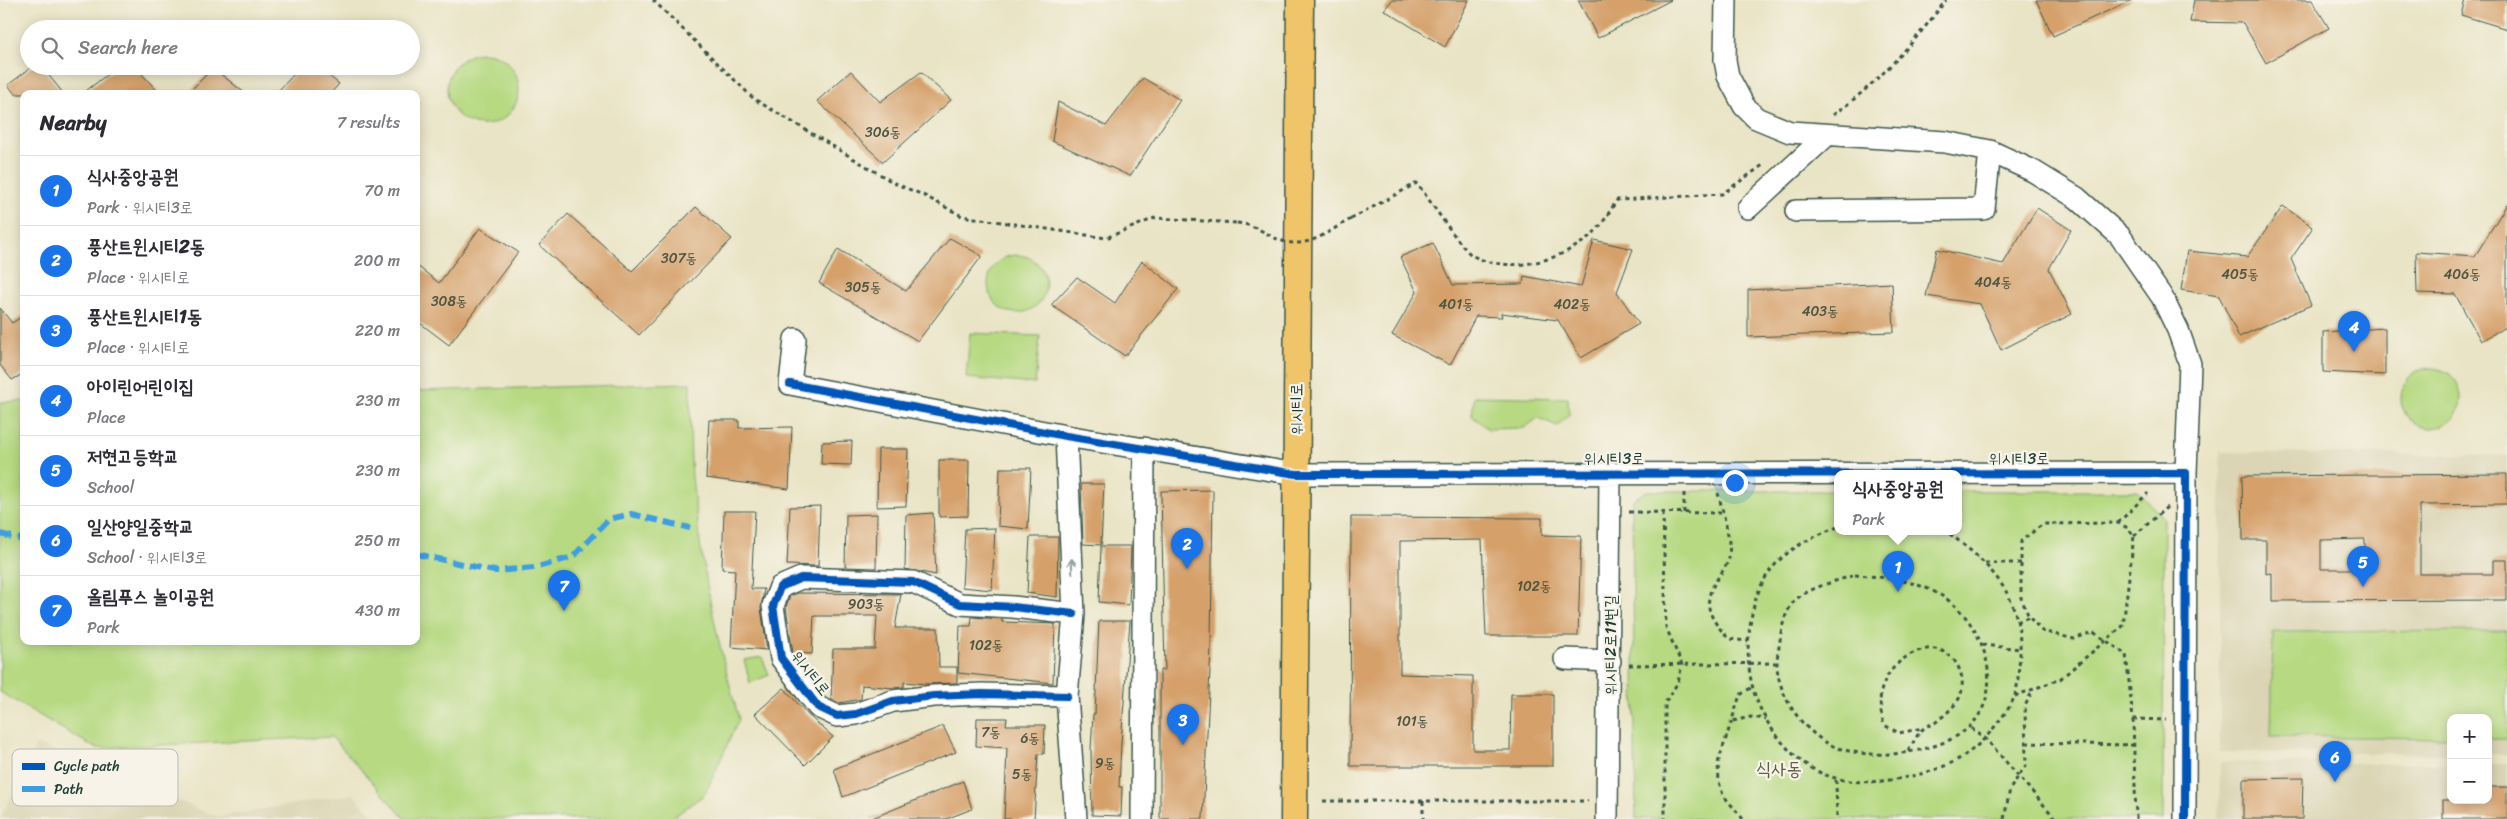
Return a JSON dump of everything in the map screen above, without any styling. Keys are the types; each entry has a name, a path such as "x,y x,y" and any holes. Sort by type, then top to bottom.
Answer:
{"main road":[{"name":"위시티로","path":"1294,819 1300,0"}],"street":[{"path":"1726,0 1725,60 1728,76 1744,106 1756,118 1790,132 1945,142 1990,151 2033,171 2077,198 2120,236 2162,297 2178,330 2190,364 2186,473 2185,819"},
{"path":"1748,208 1827,135"},
{"path":"1796,211 1984,209 1990,151"},
{"name":"위시티3로","path":"794,340 790,384 1066,436 1296,474 1834,472"},
{"path":"1066,436 1074,614 1067,696 1076,819"},
{"path":"1142,819 1144,448"},
{"name":"위시티2로11번길","path":"1607,819 1618,663 1610,472"},
{"name":"위시티3로","path":"1962,473 2186,473"},
{"name":"위시티로","path":"1067,696 982,694 934,696 893,701 856,714 837,716 818,707 781,658 773,606 780,587 801,578 914,582 960,604 1013,607 1074,614"},
{"path":"1565,659 1618,663"}],"path":[{"path":"654,0 754,99 896,184 924,195 962,216 1106,238 1155,218 1237,223 1249,224 1286,243 1307,243 1417,183 1472,256 1498,263 1527,264 1554,257 1579,244 1599,226 1617,200"},
{"path":"1684,487 1684,513"},
{"path":"1716,487 1723,513 1729,558 1710,589 1707,602 1719,628 1729,639 1748,641"},
{"path":"2118,523 2149,491"},
{"path":"2015,696 2060,679 2123,626 2134,536 2169,505"},
{"path":"1624,512 1723,513"},
{"path":"1663,512 1666,626 1682,665 1678,682 1665,703 1665,819"},
{"path":"2134,536 2128,528 2118,523 2043,524 2030,532 2021,541 2021,598 2029,617 2042,631 2074,639 2093,632 2126,654 2133,720 2136,819"},
{"path":"1834,528 1815,535 1774,563 1756,595 1748,641 1748,664 1756,702 1782,742 1797,758 1817,772 1836,780 1856,782 1888,780 1937,771 1967,755 1986,739 2015,696 2021,649 2017,622 2010,599 1985,563 1951,535"},
{"path":"1985,563 2021,563"},
{"path":"1855,574 1882,576 1911,583 1940,595 1957,606 1975,628 1981,645 1987,663 1989,690 1971,728 1952,738 1908,752 1881,755 1830,745 1809,728 1790,708 1781,685 1777,663 1782,624 1797,598 1816,588 1855,574"},
{"path":"2017,622 2029,617"},
{"path":"1981,645 2021,649"},
{"path":"1908,752 1923,728 1936,722 1960,696 1962,677 1956,661 1944,650 1927,649 1902,658 1890,670 1881,690 1880,708 1884,725 1899,733 1923,728"},
{"path":"1618,663 1682,665 1777,663"},
{"path":"1743,819 1723,795 1718,763 1740,695 1752,687"},
{"path":"2004,819 2010,789 2026,765 2026,706 2033,690"},
{"path":"1733,720 1766,719"},
{"path":"2133,720 2169,719"},
{"path":"1971,728 1986,739 2056,819"},
{"path":"2026,743 2133,745"},
{"path":"1836,780 1837,819"},
{"path":"1323,801 1592,801"},
{"path":"1422,801 1423,819"}],"shaded area":[{"path":"2220,452 2507,456 2507,754 2492,754 2492,714 2447,714 2447,754 2220,752"},
{"path":"37,744 49,749 35,749"},
{"path":"2220,762 2447,764 2447,804 2492,804 2492,764 2507,764 2507,819 2219,819"},
{"path":"353,794 376,819 0,819 12,795 12,806 178,806 178,801 218,817"}],"green space":[{"path":"490,53 509,63 517,75 519,89 517,103 509,115 497,123 476,125 457,115 449,103 447,82 457,63 469,55"},
{"path":"1017,255 1028,257 1041,268 1046,284 1044,295 1033,308 1017,313 1006,311 993,300 988,284 990,273 1001,260"},
{"path":"970,333 1040,336 1035,384 966,378"},
{"path":"2425,368 2437,368 2448,373 2456,381 2461,392 2459,410 2448,423 2437,428 2425,428 2414,423 2406,415 2401,404 2401,392 2406,381 2414,373"},
{"path":"690,383 692,474 700,546 717,633 739,719 705,794 671,819 405,819 332,737 95,748 0,692 0,402 20,401 20,645 420,645 420,391"},
{"path":"1474,396 1568,398 1569,415 1557,426 1538,418 1524,428 1488,429 1472,416"},
{"path":"1646,491 1834,491 1834,535 1962,535 1962,491 2138,491 2164,519 2163,819 1636,819 1632,501"},
{"path":"2507,631 2507,739 2492,739 2492,714 2447,714 2447,738 2271,736 2273,632"},
{"path":"762,657 769,675 750,683 744,660"}],"building":[{"path":"1392,0 1469,0 1445,47 1384,10"},
{"path":"1578,0 1671,0 1598,38"},
{"path":"2036,0 2132,0 2053,36"},
{"path":"2194,0 2312,0 2329,28 2266,63 2243,23 2190,22"},
{"path":"2465,0 2507,0 2507,29 2461,15"},
{"path":"851,71 880,102 921,72 951,100 883,162 817,101"},
{"path":"21,75 48,75 61,90 20,90 20,94 15,94 8,85"},
{"path":"106,75 143,75 156,90 87,90"},
{"path":"206,75 222,75 241,90 191,90"},
{"path":"293,75 328,75 339,84 334,90 279,90"},
{"path":"1143,78 1180,100 1130,176 1052,141 1058,102 1106,126"},
{"path":"2507,204 2507,326 2481,341 2455,294 2417,293 2416,252 2475,256"},
{"path":"2283,206 2313,227 2291,259 2311,305 2239,337 2219,296 2181,290 2187,251 2247,257"},
{"path":"696,207 732,239 639,335 539,245 568,214 632,271"},
{"path":"2037,208 2071,230 2049,269 2072,314 2001,350 1980,304 1926,296 1937,249 2003,264"},
{"path":"480,228 518,252 449,345 420,323 420,268 439,283"},
{"path":"950,238 982,256 918,341 819,283 838,249 906,291"},
{"path":"1594,240 1633,249 1617,292 1639,324 1581,358 1558,320 1501,313 1502,317 1476,316 1450,365 1392,335 1417,292 1400,257 1433,243 1453,285 1523,284 1524,276 1581,287"},
{"path":"1142,261 1178,289 1125,356 1051,305 1077,277 1115,303"},
{"path":"1892,283 1894,332 1748,337 1748,290"},
{"path":"0,308 12,323 20,318 20,375 12,380 0,365"},
{"path":"2385,328 2385,375 2323,372 2323,332"},
{"path":"709,420 739,420 739,428 792,427 789,489 706,478"},
{"path":"852,441 851,465 821,464 822,442"},
{"path":"878,449 908,449 906,506 877,507"},
{"path":"939,460 969,460 968,516 939,517"},
{"path":"1000,468 1031,468 1028,529 998,526"},
{"path":"2507,474 2507,504 2420,505 2420,574 2493,574 2493,560 2507,560 2507,600 2272,601 2272,573 2266,574 2266,540 2243,540 2242,476","holes":["2365,539 2365,569 2321,569 2321,540"]},
{"path":"1081,484 1104,484 1101,545 1083,544"},
{"path":"1213,490 1211,648 1203,819 1160,819 1160,670 1165,670 1161,491"},
{"path":"820,506 818,566 787,565 790,507"},
{"path":"724,511 755,511 751,589 764,589 761,608 767,650 731,647 735,570 722,569"},
{"path":"933,513 936,575 905,569 906,515"},
{"path":"877,514 876,568 845,567 846,515"},
{"path":"1351,517 1542,518 1542,535 1581,536 1578,636 1486,636 1482,540 1400,541 1400,674 1473,676 1473,750 1510,750 1511,694 1553,694 1553,766 1350,766"},
{"path":"995,528 992,590 962,587 965,529"},
{"path":"1030,537 1058,537 1057,597 1027,593"},
{"path":"1101,546 1131,546 1129,605 1099,602"},
{"path":"798,593 901,594 895,628 938,628 939,667 957,667 957,683 927,684 904,682 904,687 894,688 862,685 861,699 839,703 831,699 833,649 875,649 877,616 814,616 812,654 793,653 786,607 790,596"},
{"path":"972,617 1002,619 1002,622 1055,624 1053,683 958,673 960,626 971,626"},
{"path":"1099,621 1130,621 1121,743 1119,787 1122,787 1121,816 1092,815 1091,750 1093,714 1095,714"},
{"path":"784,688 808,715 833,737 805,765 755,714"},
{"path":"977,718 1007,718 1006,725 1045,725 1044,754 1038,754 1034,819 1004,819 1007,748 976,746"},
{"path":"943,726 956,752 843,797 834,769"},
{"path":"2303,778 2302,819 2243,819 2243,779"},
{"path":"963,781 972,809 946,819 870,819"},
{"path":"2492,787 2507,787 2507,819 2443,819 2443,800 2447,800 2447,804 2492,804"}],"marked path":[{"path":"420,555 494,571 534,568 573,557 609,519 631,514 690,528"},
{"path":"0,534 20,539"}],"cycle path":[{"path":"790,384 1066,436 1296,474 1834,473"},
{"path":"1962,473 2186,473 2185,819"},
{"path":"1067,696 982,694 934,696 893,701 856,714 837,716 818,707 781,658 773,606 780,587 801,578 913,582 960,604 1013,607 1074,614"}],"place":[{"name":"아이린어린이집","path":"2354,352"},
{"name":"풍산트윈시티2동","path":"1187,569"},
{"name":"저현고등학교","path":"2363,587"},
{"name":"식사중앙공원","path":"1898,592"},
{"name":"올림푸스 놀이공원","path":"564,611"},
{"name":"풍산트윈시티1동","path":"1183,745"},
{"name":"일산양일중학교","path":"2335,782"}],"district":[{"name":"식사동","path":"1779,768"}]}
